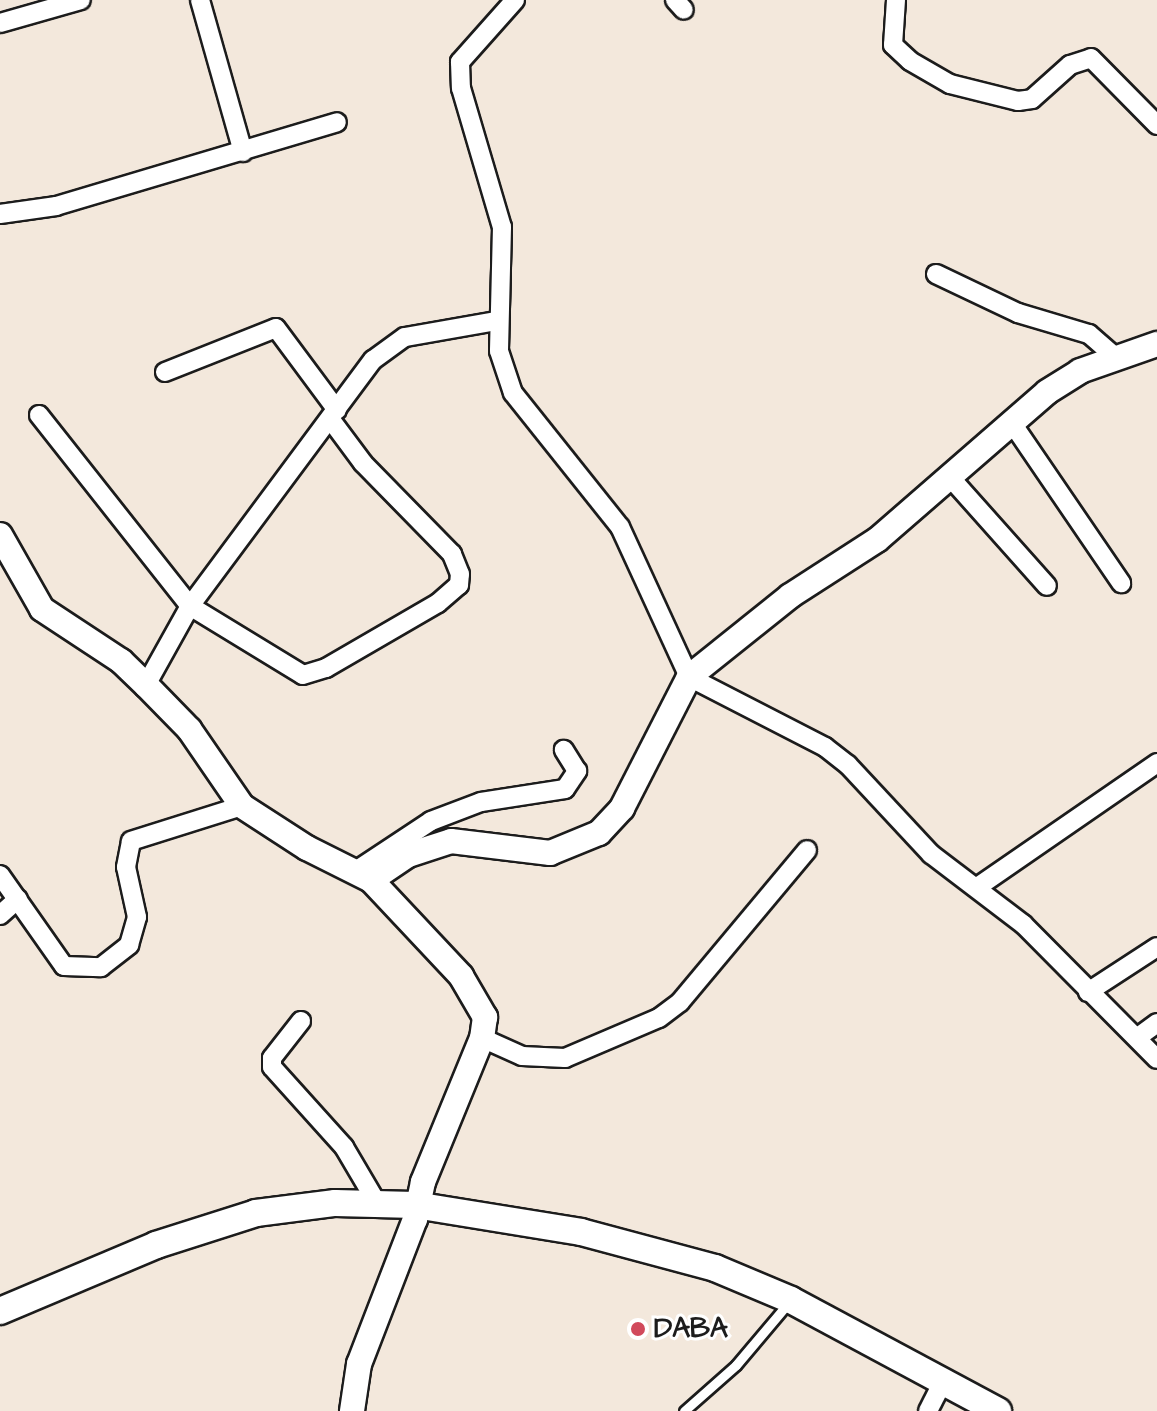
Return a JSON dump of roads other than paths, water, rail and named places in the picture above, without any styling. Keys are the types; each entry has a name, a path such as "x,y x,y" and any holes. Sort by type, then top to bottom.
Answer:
{"main road":[{"path":"0,1311 221,1223 308,1205 415,1205 622,1242 715,1268 791,1300 998,1411"}],"street":[{"path":"0,23 81,0"},
{"path":"200,0 243,152"},
{"path":"515,0 460,62 461,88 502,227 504,270 497,321 499,351 513,393 620,527 689,677 825,747 952,873 1023,924 1157,1059"},
{"path":"896,0 893,45 910,61 950,84 1018,101 1032,99 1070,65 1091,58 1157,125"},
{"path":"0,214 56,206 337,122"},
{"path":"936,274 1018,313 1089,334 1118,359"},
{"path":"146,685 190,606 373,360 397,340 497,321"},
{"path":"39,415 190,606 283,667 303,675 326,668 438,603 459,585 452,554 363,463 276,328 165,372"},
{"path":"362,876 442,844 550,853 599,833 622,808 689,677 790,596 877,540 1064,381 1157,344"},
{"path":"1012,423 1121,583"},
{"path":"949,476 1047,586"},
{"path":"0,535 42,609 121,661 146,685 189,729 242,806 362,876 477,998 485,1017 482,1038 415,1205 402,1257 359,1364 352,1411"},
{"path":"362,876 431,821 481,802 565,789 577,771 564,750"},
{"path":"976,888 1157,763"},
{"path":"0,875 64,966 88,970 112,962 129,945 137,917 126,867 131,841 242,806"},
{"path":"482,1038 546,1060 585,1053 670,1011 807,850"},
{"path":"0,915 18,899"},
{"path":"1088,992 1157,947"},
{"path":"301,1021 272,1058 272,1067 344,1147 377,1203"},
{"path":"1138,1037 1157,1023"},
{"path":"928,1411 943,1381"}],"lane":[{"path":"684,1411 736,1365 791,1300"}],"place":[{"name":"DABA","path":"638,1329"}]}
